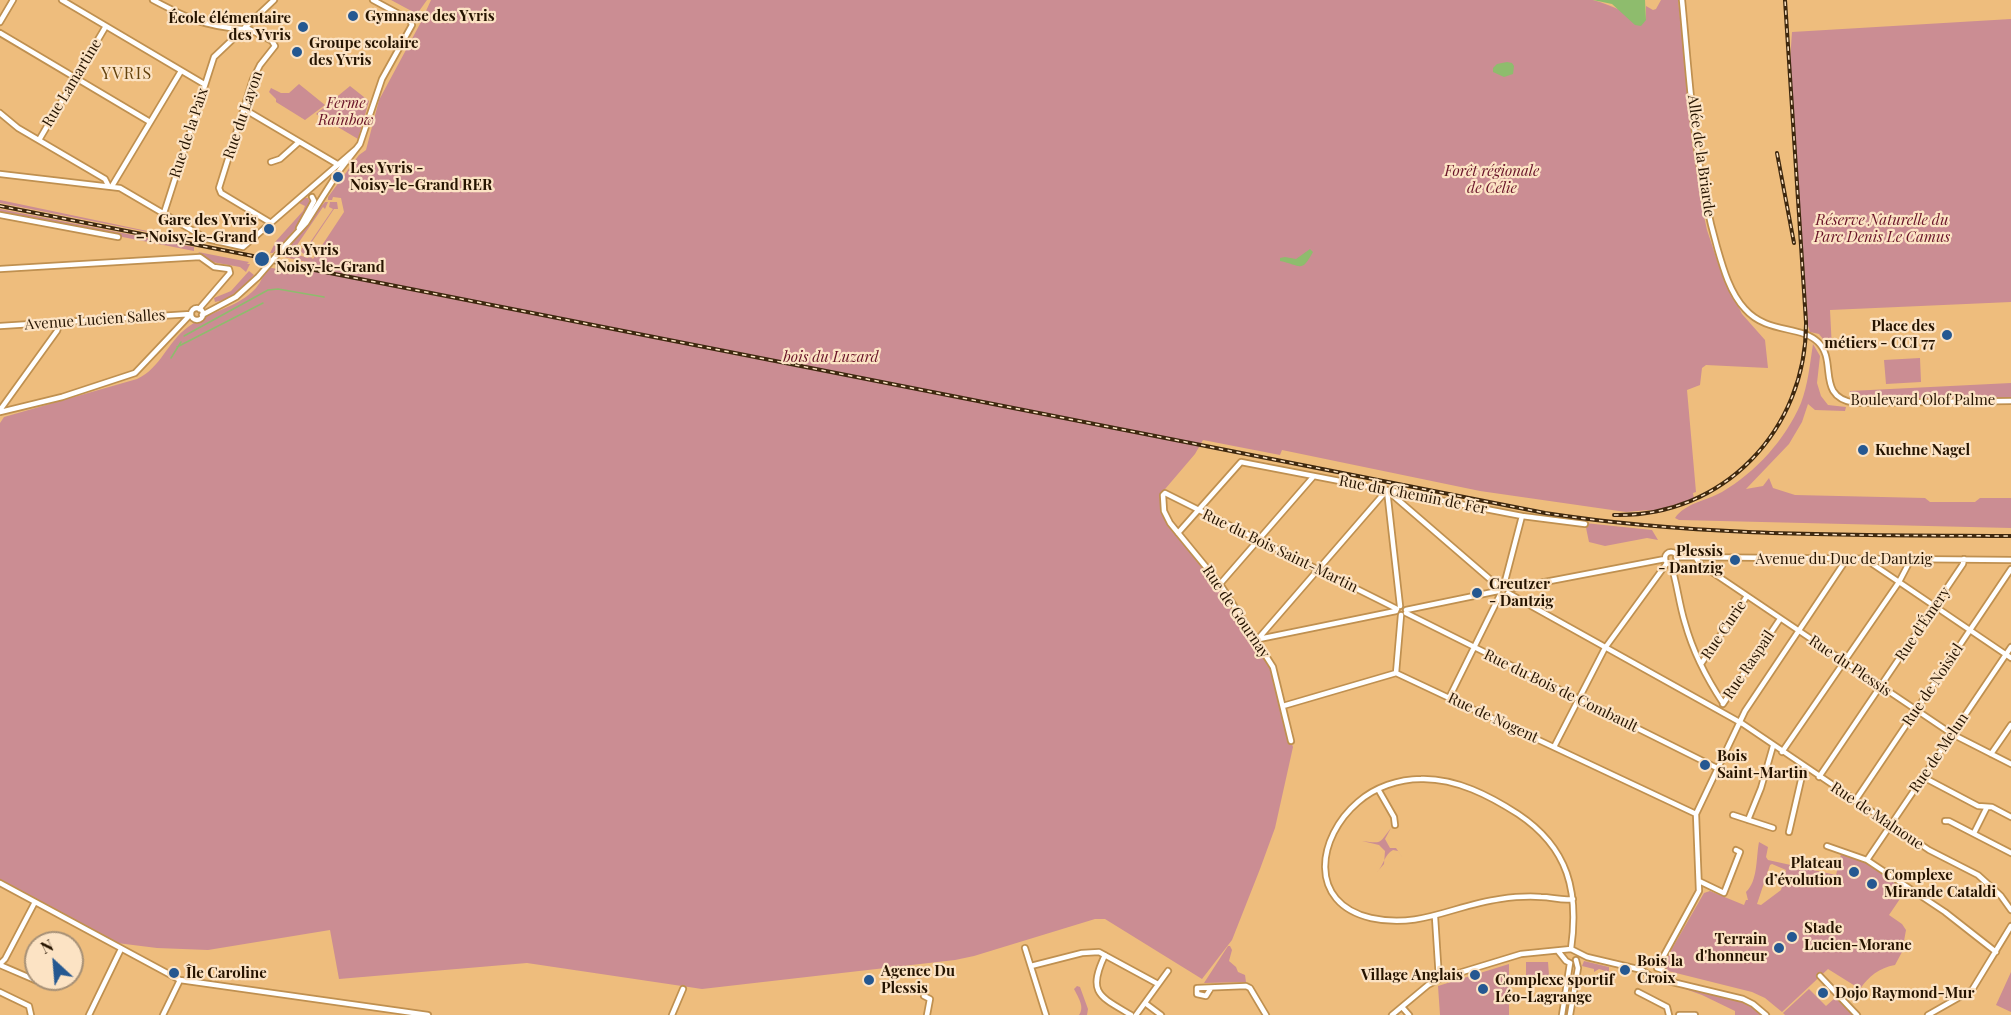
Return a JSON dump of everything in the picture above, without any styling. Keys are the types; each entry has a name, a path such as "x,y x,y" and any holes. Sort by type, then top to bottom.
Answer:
{"street":[{"path":"0,22 13,0"},
{"path":"62,0 204,84"},
{"path":"153,0 186,18 207,26 243,28 274,0"},
{"path":"373,0 394,11"},
{"path":"0,174 110,185 120,188 207,239 243,247 318,180 339,166 356,149 363,138 382,79 411,29 412,23 379,0"},
{"name":"Allée de la Briarde","path":"1682,0 1702,184 1710,223 1724,269 1737,298 1752,316 1766,324 1806,336"},
{"name":"Rue Lamartine","path":"39,140 106,26"},
{"name":"Rue du Layon","path":"243,28 272,41 275,46 256,71 219,188 221,193 271,223"},
{"name":"Rue de la Paix","path":"164,213 204,84 216,53 243,28"},
{"path":"0,33 150,122"},
{"path":"110,185 181,71"},
{"path":"244,109 339,166"},
{"path":"0,113 18,128 105,179 110,185"},
{"path":"271,162 280,159 299,142"},
{"path":"0,411 62,397 135,373 194,310 214,308 248,288 306,223 339,166"},
{"path":"318,180 325,183 327,189"},
{"path":"296,233 314,201 308,189"},
{"path":"302,196 322,197"},
{"path":"0,214 118,237"},
{"path":"0,269 195,256 214,267 229,269 230,273 211,295 199,319 178,329"},
{"path":"211,295 214,308"},
{"path":"190,314 195,320"},
{"name":"Avenue Lucien Salles","path":"0,326 190,314"},
{"path":"0,411 57,331 60,322"},
{"name":"Boulevard Olof Palme","path":"1806,336 1815,340 1824,350 1831,388 1837,395 1850,402 2011,401"},
{"name":"Rue du Chemin de Fer","path":"1199,510 1241,462 1522,516 1585,524"},
{"path":"1220,584 1313,477"},
{"path":"1258,639 1387,490"},
{"path":"1387,490 1503,590 1739,722"},
{"path":"1283,706 1396,673 1401,611 1387,490"},
{"name":"Rue du Bois Saint-Martin","path":"1164,493 1401,611"},
{"name":"Rue de Gournay","path":"1164,493 1162,496 1164,511 1178,533 1220,584 1258,639 1273,667 1291,741"},
{"path":"1178,533 1199,510"},
{"path":"1449,698 1503,590 1522,516"},
{"name":"Avenue du Duc de Dantzig","path":"1668,562 1666,554 1670,552 1676,557 1696,558 2011,560"},
{"path":"1554,747 1605,648 1668,562 1676,557"},
{"name":"Rue du Plessis","path":"1696,558 1700,564 1952,734 2011,764"},
{"path":"1768,1015 1749,1002 1664,978 1655,981 1654,971 1699,891 1696,814 1739,722 1845,559"},
{"path":"1867,559 2008,656"},
{"path":"1782,752 1899,582 1911,559"},
{"name":"Rue d'Émery","path":"1819,777 1963,564 1964,559"},
{"path":"1258,639 1503,590 1668,562"},
{"path":"1668,562 1684,622 1711,685 1724,704"},
{"name":"Rue de Noisiel","path":"1855,801 2011,569"},
{"name":"Rue Curie","path":"1701,664 1747,596"},
{"name":"Rue du Bois de Combault","path":"1401,611 1718,768"},
{"name":"Rue Raspail","path":"1718,711 1780,619"},
{"name":"Rue de Melun","path":"1867,860 2008,656 2011,647"},
{"name":"Rue de Nogent","path":"1396,673 1696,814"},
{"name":"Rue de Malnoue","path":"1739,722 1939,857 1978,875 2001,896 2011,910"},
{"path":"1991,753 2011,725"},
{"path":"1749,820 1773,746"},
{"path":"1789,832 1804,767"},
{"path":"1923,777 1978,806 1992,807 2011,817"},
{"path":"1562,1015 1571,955 1573,899 1569,878 1557,851 1529,822 1500,803 1463,786 1435,780 1405,781 1378,789 1357,802 1337,827 1330,840 1324,866 1328,886 1337,898 1347,907 1370,918 1403,921 1435,917 1475,904 1502,899 1540,897 1573,899"},
{"path":"1378,789 1394,817 1395,825"},
{"path":"1974,834 1988,807"},
{"path":"1733,815 1773,828"},
{"path":"1944,821 1949,821 2011,853"},
{"path":"1827,846 1867,860 1945,912 1996,952"},
{"path":"1699,881 1724,893 1740,852 1736,850"},
{"path":"0,883 180,980 428,1015"},
{"path":"1699,891 1711,887"},
{"path":"1564,900 1573,908"},
{"path":"24,975 0,964 5,959 35,902"},
{"path":"1435,917 1439,979"},
{"path":"1928,1015 1971,991 2011,926"},
{"path":"1025,948 1046,1015"},
{"path":"89,1015 121,949"},
{"path":"1031,966 1092,951 1105,955 1158,984"},
{"path":"1392,1015 1428,985 1439,979 1521,954 1558,951 1642,970 1663,970 1664,978"},
{"path":"1105,955 1096,979 1100,995 1104,1000 1131,1015"},
{"path":"1570,1015 1577,971 1571,955"},
{"path":"1137,1015 1168,971"},
{"path":"1570,973 1577,971"},
{"path":"1820,976 1857,1015"},
{"path":"163,1015 180,980"},
{"path":"1211,988 1246,986 1250,988 1266,1015"},
{"path":"672,1015 683,989"},
{"path":"1567,990 1569,993 1574,991"},
{"path":"0,992 29,1006 31,1015"},
{"path":"1638,992 1667,1007 1669,1015"},
{"path":"924,996 930,999 927,1015"},
{"path":"1145,1003 1161,1015"},
{"path":"367,1015 368,1007"},
{"path":"1402,1007 1409,1015"},
{"path":"1679,1015 1695,1015"}],"green space":[{"path":"391,0 427,0 417,14"},
{"name":"bois du Luzard","path":"431,0 1593,0 1646,20 1646,6 1653,10 1661,0 1678,0 1700,197 1707,230 1719,266 1742,314 1765,340 1768,368 1706,365 1702,368 1700,385 1687,390 1696,492 1693,493 1694,499 1654,511 1626,512 1480,491 1282,450 1280,455 1203,440 1195,454 1160,495 1163,513 1173,531 1226,597 1272,668 1281,698 1282,715 1293,747 1275,828 1260,869 1232,940 1202,979 1105,919 1095,919 955,960 702,989 527,963 339,979 330,930 208,950 157,948 117,943 0,879 0,423 4,417 137,379 158,362 188,327 249,295 258,286 267,267 308,275 312,263 279,256 283,250 313,259 344,212 341,198 333,197 332,200 328,200 328,197 359,155 366,150 379,100"},
{"name":"Réserve Naturelle du Parc Denis Le Camus","path":"2011,19 2011,302 1830,310 1832,349 1830,348 1819,334 1810,332 1808,326 1790,61 1792,32"},
{"path":"299,84 325,105 305,120 276,102 269,92 271,88 281,93 289,93"},
{"name":"Ferme Rainbow","path":"350,86 369,101 358,139 316,114"},
{"path":"304,198 308,198 310,203 297,227 273,253 270,253 276,241 303,211 305,206 299,203"},
{"path":"0,200 204,243 0,203"},
{"path":"325,202 328,202 325,209 323,207 295,248 297,251 285,248"},
{"path":"330,202 337,202 338,209 334,209 305,252 309,252 304,254 301,252 302,248 307,247 333,209 329,207"},
{"path":"0,209 194,247 194,251 0,213"},
{"path":"198,252 250,264 246,272 240,267 212,262"},
{"path":"249,271 254,275 241,288 226,299 215,302 214,298 231,291"},
{"path":"1813,344 1820,356 1817,383 1821,396 1828,405 1846,407 1845,411 1815,410 1808,404 1802,422 1789,444 1746,489 1763,486 1769,478 1773,488 1795,495 1925,498 1930,502 1975,502 1980,498 2011,498 2011,528 1679,520 1675,518 1684,509 1734,484 1758,465 1778,442 1801,403"},
{"path":"1920,358 1921,382 1886,384 1884,360"},
{"path":"2011,383 2011,398 2009,399 1850,400 1850,391"},
{"path":"1585,523 1652,530 1658,540 1647,538 1605,546 1589,542"},
{"path":"1391,828 1385,839 1390,848 1396,848 1405,861 1398,851 1393,850 1384,860 1385,851 1379,845 1362,841 1380,841"},
{"name":"Stade Lucien-Morane","path":"1759,842 1768,847 1766,857 1768,860 1836,875 1841,854 1866,863 1906,890 1889,915 1902,924 1906,930 1902,952 1895,965 1875,973 1860,989 1828,969 1782,1012 1765,998 1752,992 1668,971 1664,966 1666,959 1704,893 1710,891 1744,905 1748,900 1746,892 1755,875","holes":["1770,865 1786,870 1781,890 1761,905 1757,904"]},
{"path":"1228,946 1232,950 1229,961 1238,972 1245,975 1246,982 1204,983"},
{"path":"1584,961 1609,967 1609,972 1599,969 1594,972 1594,969 1582,966"},
{"path":"1526,962 1548,962 1549,975 1526,976"},
{"name":"Complexe sportif Léo-Lagrange","path":"1509,964 1509,1015 1440,1015 1438,986"},
{"path":"2011,972 2011,1012 1996,1005"},
{"path":"1674,985 1745,1003 1763,1015 1735,1015 1735,1011"},
{"path":"1077,986 1080,987 1088,1009 1087,1015 1079,1015 1081,1005 1074,989"},
{"path":"1809,989 1826,1006 1836,997 1853,1015 1785,1015 1783,1013"}],"shaded area":[{"path":"1593,0 1645,0 1646,20 1641,26 1635,25 1612,4"},
{"path":"1507,62 1514,66 1513,74 1504,77 1493,72 1497,64"},
{"path":"1310,249 1313,252 1303,266 1280,261 1280,258 1285,257 1296,259"}],"waterway":[{"path":"184,336 268,290 278,289 324,297"},
{"path":"177,347 263,303"},
{"path":"171,358 181,342"}],"railway":[{"path":"1614,515 1654,512 1690,501 1723,483 1751,460 1774,431 1792,398 1803,361 1806,322 1785,0"},
{"path":"1777,153 1794,243"},
{"path":"0,206 253,256"},
{"path":"274,262 1545,513 1603,521 1719,531 1836,535 2011,536"}],"place":[{"name":"Gymnase des Yvris","path":"353,16"},
{"name":"École élémentaire des Yvris","path":"303,27"},
{"name":"Groupe scolaire des Yvris","path":"297,52"},
{"name":"Les Yvris - Noisy-le-Grand RER","path":"338,177"},
{"name":"Gare des Yvris – Noisy-le-Grand","path":"269,229"},
{"name":"Les Yvris Noisy-le-Grand","path":"262,259"},
{"name":"Place des métiers - CCI 77","path":"1947,335"},
{"name":"Kuehne Nagel","path":"1863,450"},
{"name":"Plessis - Dantzig","path":"1735,560"},
{"name":"Creutzer - Dantzig","path":"1477,593"},
{"name":"Bois Saint-Martin","path":"1705,765"},
{"name":"Plateau d’évolution","path":"1854,872"},
{"name":"Complexe Mirande Cataldi","path":"1872,884"},
{"name":"Stade Lucien-Morane","path":"1792,937"},
{"name":"Terrain d'honneur","path":"1779,948"},
{"name":"Bois la Croix","path":"1625,970"},
{"name":"Île Caroline","path":"174,973"},
{"name":"Village Anglais","path":"1475,975"},
{"name":"Agence Du Plessis","path":"869,980"},
{"name":"Complexe sportif Léo-Lagrange","path":"1483,989"},
{"name":"Dojo Raymond-Mur","path":"1823,993"}],"district":[{"name":"YVRIS","path":"127,74"}],"park label":[{"name":"Forêt régionale de Célie","path":"1492,180"}]}
